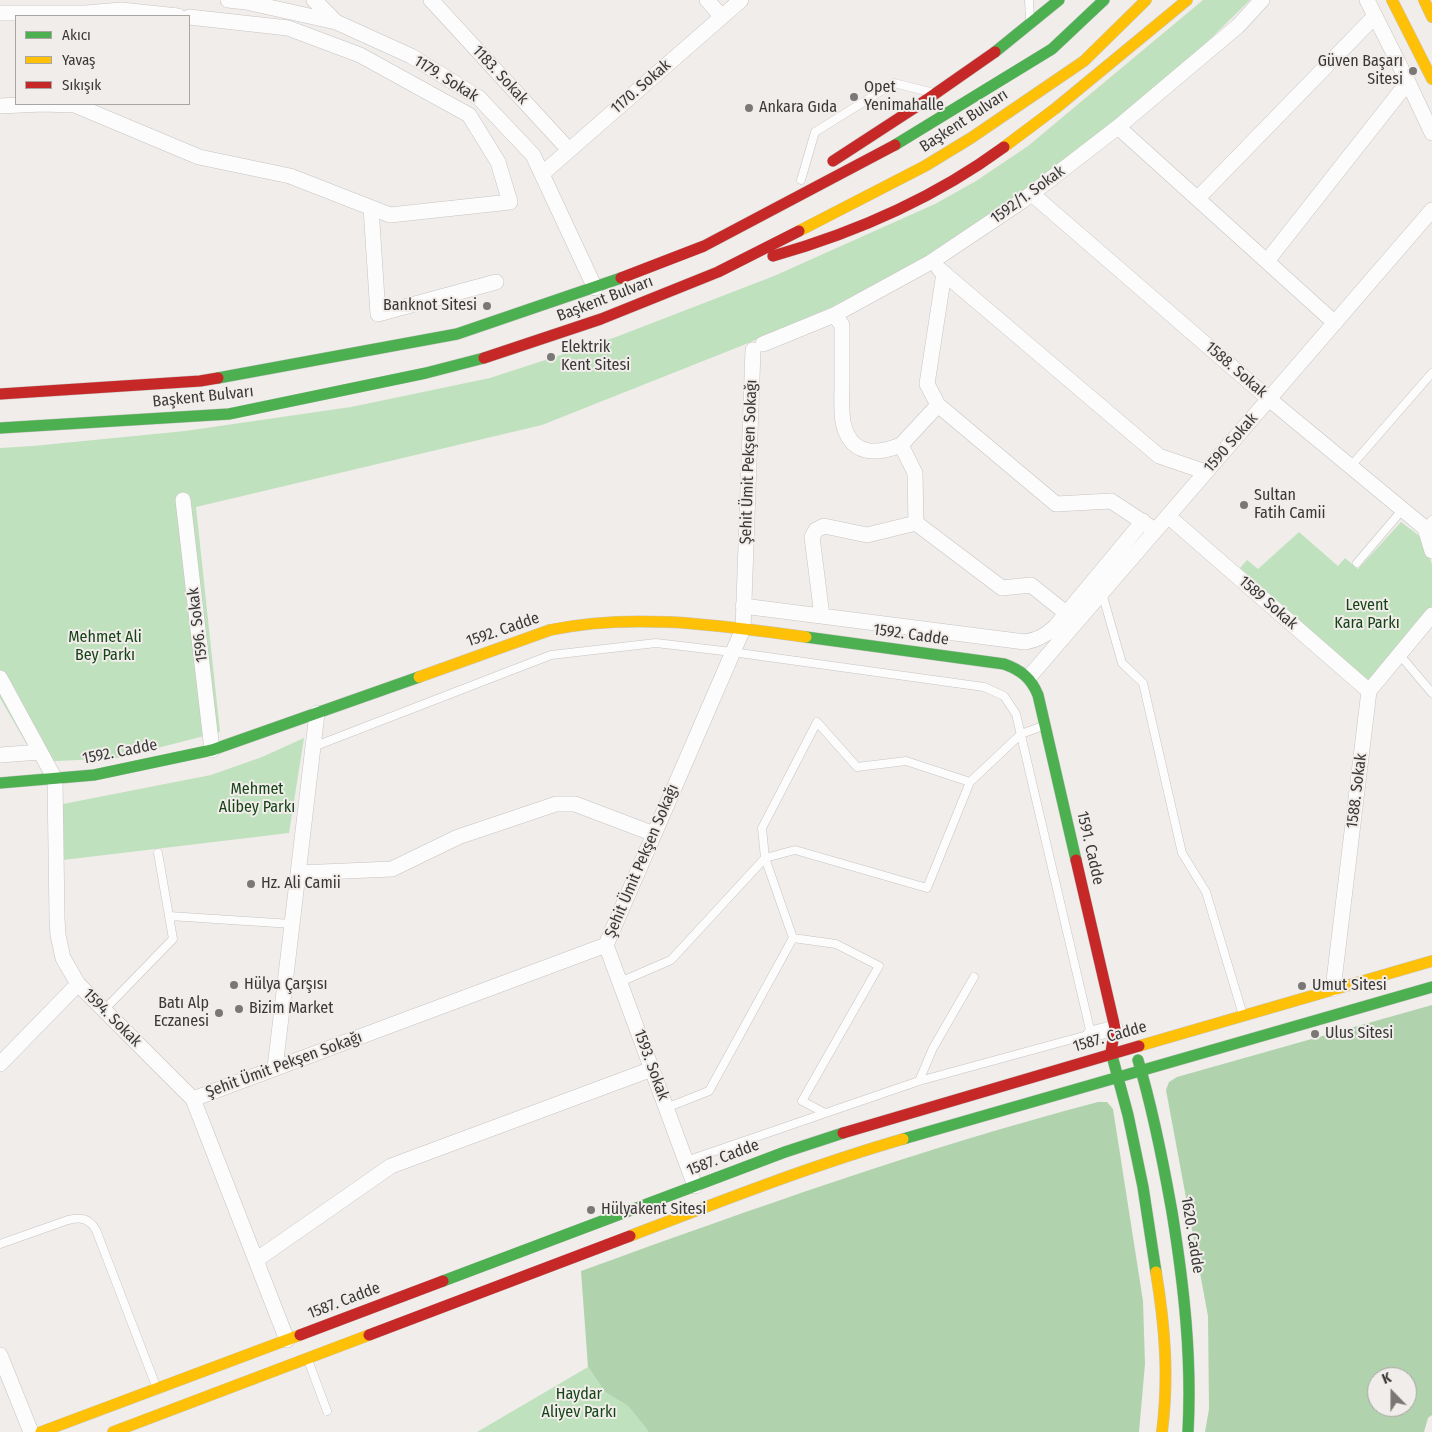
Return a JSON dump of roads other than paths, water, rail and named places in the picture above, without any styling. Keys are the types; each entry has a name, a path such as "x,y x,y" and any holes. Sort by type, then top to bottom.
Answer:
{"main road":[{"path":"704,246 793,185 884,130 936,94 1030,26 1059,0"},
{"name":"Başkent Bulvarı","path":"0,394 200,381 219,378 457,334 594,288 704,246 910,137 1052,48 1104,0"},
{"name":"Başkent Bulvarı","path":"0,428 229,414 426,373 492,356 601,319 718,272 872,195 925,166 971,138 1084,60 1146,0"},
{"path":"718,272 816,244 912,203 977,165 1056,108 1187,0"},
{"path":"1392,0 1432,79"},
{"path":"1424,0 1432,17"},
{"name":"1592. Cadde","path":"0,783 94,775 212,750 560,628 589,624 633,622 743,628 1004,664 1020,670 1029,677"},
{"name":"1591. Cadde","path":"1029,677 1038,695 1115,1028"},
{"name":"1587. Cadde","path":"41,1432 785,1152 855,1128 1432,961"},
{"path":"113,1432 808,1169 902,1139 1142,1072 1432,987"},
{"path":"1115,1028 1134,1047"},
{"path":"1115,1028 1111,1054 1128,1116 1142,1187 1163,1316 1166,1353 1166,1398 1162,1432"},
{"name":"1620. Cadde","path":"1134,1047 1152,1108 1168,1186 1187,1310 1191,1400 1188,1432"}],"street":[{"name":"1179. Sokak","path":"228,0 246,2 336,22 411,56 479,98 533,154 594,288"},
{"path":"314,0 336,22"},
{"name":"1183. Sokak","path":"431,0 569,150"},
{"path":"707,0 722,17"},
{"name":"1170. Sokak","path":"542,174 741,0"},
{"name":"1592/1. Sokak","path":"758,347 834,315 931,262 1032,194 1118,127 1238,26 1262,0"},
{"path":"1366,0 1432,133"},
{"path":"0,13 86,14 121,10 168,15"},
{"path":"1198,198 1375,16"},
{"path":"77,105 199,157 290,176 390,215 510,202 498,162 469,115 360,55 288,28 190,17"},
{"path":"1267,261 1408,82"},
{"path":"0,106 21,105"},
{"path":"1118,127 1335,322"},
{"name":"1588. Sokak","path":"1032,194 1269,399 1403,510 1429,524 1432,551"},
{"path":"371,208 378,314 496,282"},
{"name":"1590 Sokak","path":"1029,677 1432,210"},
{"path":"931,262 1160,456 1206,472"},
{"path":"944,273 927,384 938,405 1056,504 1111,501 1143,521 1155,531"},
{"path":"834,315 842,325 842,414 847,433 854,443 864,450 875,452 901,445 938,405"},
{"name":"Şehit Ümit Pekşen Sokağı","path":"192,1099 606,945 743,628 758,347"},
{"path":"901,445 915,473 916,523"},
{"name":"1596. Sokak","path":"183,500 212,750"},
{"name":"1589 Sokak","path":"1168,516 1369,691"},
{"path":"743,606 1025,642 1048,633 1143,521"},
{"path":"916,523 1002,588 1031,584 1066,613"},
{"path":"822,616 812,537 816,530 824,526 867,535 916,523"},
{"path":"1369,691 1432,615"},
{"name":"1594. Sokak","path":"0,678 55,779 58,934 63,958 78,984 192,1099 287,1340"},
{"name":"1588. Sokak","path":"1333,990 1369,691"},
{"path":"275,1068 317,712"},
{"path":"0,755 40,752"},
{"path":"298,873 392,869 458,837 556,804 575,804 654,834"},
{"name":"1593. Sokak","path":"606,945 695,1186"},
{"path":"0,1064 78,984"},
{"path":"1091,1034 1115,1028"},
{"path":"256,1260 391,1166 652,1069"},
{"path":"0,1355 31,1432"}],"lane":[{"path":"1029,0 1030,26"},
{"path":"793,185 815,132 894,83 936,94"},
{"path":"1351,466 1432,373"},
{"path":"1357,562 1403,510"},
{"path":"1102,593 1122,662 1142,683 1182,853 1206,892 1243,1015"},
{"path":"313,747 551,655 656,643 984,687 1004,696 1016,714 1091,1034 919,1081 686,1161"},
{"path":"1399,654 1432,693"},
{"path":"666,1108 709,1091 793,938 765,858 762,828 817,722 857,767 906,761 970,782"},
{"path":"620,982 671,960 765,858 795,850 927,888 970,782 1021,734 1045,725"},
{"path":"104,1010 173,939 158,853"},
{"path":"169,916 292,924"},
{"path":"793,938 836,944 879,966 802,1101 825,1113"},
{"path":"919,1081 933,1048 974,977"},
{"path":"0,1244 68,1220 80,1218 91,1223 96,1230 157,1388"},
{"path":"307,1358 327,1411"}],"place":[{"name":"Güven Başarı Sitesi","path":"1413,71"},
{"name":"Opet Yenimahalle","path":"854,97"},
{"name":"Ankara Gıda","path":"749,108"},
{"name":"Banknot Sitesi","path":"487,306"},
{"name":"Elektrik Kent Sitesi","path":"551,357"},
{"name":"Sultan Fatih Camii","path":"1244,505"},
{"name":"Hz. Ali Camii","path":"251,884"},
{"name":"Hülya Çarşısı","path":"234,985"},
{"name":"Umut Sitesi","path":"1302,986"},
{"name":"Bizim Market","path":"239,1009"},
{"name":"Batı Alp Eczanesi","path":"219,1013"},
{"name":"Ulus Sitesi","path":"1315,1034"},
{"name":"Hülyakent Sitesi","path":"591,1210"}],"park label":[{"name":"Levent Kara Parkı","path":"1367,615"},
{"name":"Mehmet Ali Bey Parkı","path":"105,647"},
{"name":"Mehmet Alibey Parkı","path":"257,799"},
{"name":"Haydar Aliyev Parkı","path":"579,1404"}]}
